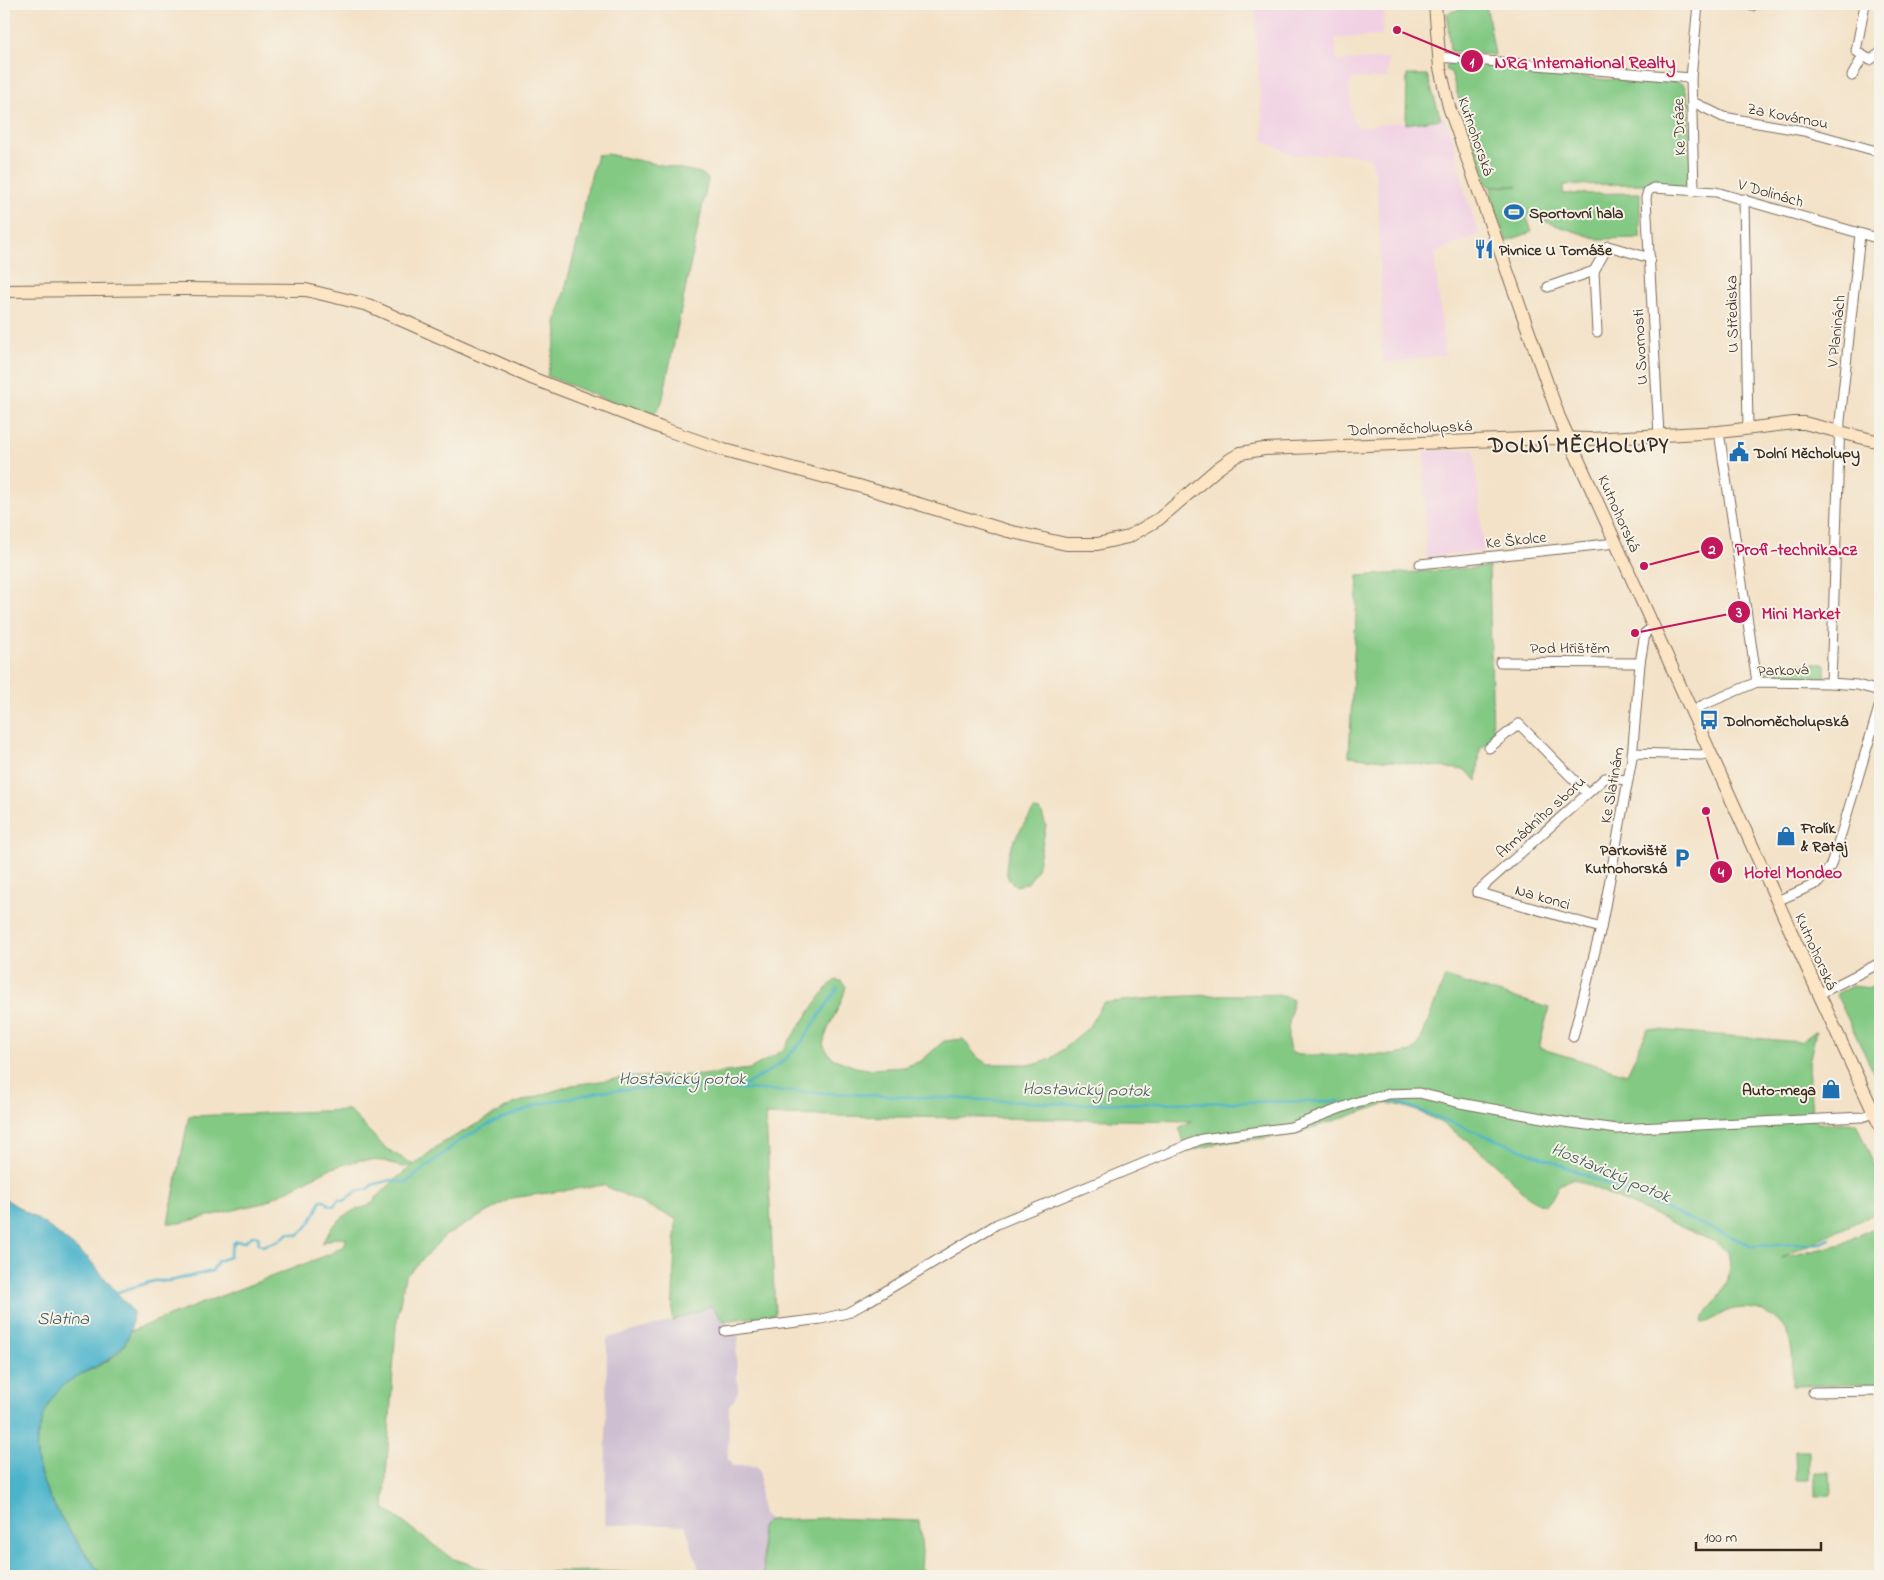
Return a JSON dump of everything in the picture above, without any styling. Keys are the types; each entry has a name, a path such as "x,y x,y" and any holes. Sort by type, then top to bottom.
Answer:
{"street":[{"name":"Kutnohorská","path":"1435,4 1439,57 1444,88 1452,116 1550,391 1653,627 1880,1126"},
{"name":"Ke Dráze","path":"1694,190 1691,78 1698,4"},
{"path":"1865,4 1856,51 1870,60 1880,53"},
{"path":"1852,76 1863,56"},
{"path":"1439,57 1691,78"},
{"name":"Za Kovárnou","path":"1693,102 1724,117 1804,132 1880,152"},
{"name":"V Dolinách","path":"1650,189 1716,192 1880,239"},
{"name":"U Svornosti","path":"1650,189 1646,196 1659,435"},
{"name":"U Střediska","path":"1744,199 1748,428"},
{"name":"V Planinách","path":"1830,683 1840,431 1860,234"},
{"path":"1597,332 1594,271 1608,246 1650,258"},
{"path":"1548,287 1594,271"},
{"name":"Dolnoměcholupská","path":"4,291 306,290 368,305 534,379 724,450 858,486 1008,531 1066,544 1098,544 1128,537 1159,519 1217,469 1241,453 1264,449 1659,435 1719,432 1794,423 1804,423 1880,442"},
{"path":"1719,432 1757,682"},
{"name":"Ke Školce","path":"1420,564 1616,543"},
{"name":"Ke Slatinám","path":"1573,1037 1600,928 1628,780 1640,663 1645,633 1653,627"},
{"name":"Pod Hřištěm","path":"1500,662 1640,663"},
{"name":"Parková","path":"1692,712 1703,705 1757,682 1830,683 1857,685 1880,691"},
{"path":"1777,901 1818,883 1830,866 1880,704"},
{"path":"1489,748 1519,724 1587,793"},
{"path":"1632,753 1701,755 1711,753"},
{"name":"Armádního sboru","path":"1477,892 1605,778 1628,780"},
{"name":"Na konci","path":"1477,892 1600,928"},
{"path":"1819,994 1880,963"},
{"path":"726,1331 821,1319 847,1313 997,1224 1202,1139 1291,1127 1357,1102 1389,1094 1419,1093 1460,1103 1617,1129 1862,1117 1875,1113"},
{"path":"1814,1392 1880,1391"}],"shaded area":[{"path":"1256,4 1385,4 1382,36 1335,38 1337,61 1389,58 1387,78 1353,78 1349,86 1352,118 1355,124 1362,127 1443,116 1454,141 1465,193 1479,235 1434,253 1445,355 1383,363 1376,174 1370,158 1342,153 1293,155 1264,141 1256,44"},
{"path":"1474,449 1484,551 1426,557 1424,451"},
{"path":"711,1306 739,1337 736,1351 738,1391 734,1400 729,1405 728,1459 732,1466 756,1466 760,1472 760,1500 763,1514 769,1520 761,1528 764,1576 701,1576 685,1525 605,1525 607,1338 672,1321"}],"green space":[{"path":"1478,4 1486,4 1495,55 1450,51 1447,13"},
{"path":"1451,61 1557,75 1559,72 1611,80 1616,76 1677,82 1684,85 1689,102 1691,179 1689,184 1682,186 1637,184 1563,185 1563,194 1640,193 1640,238 1598,239 1528,216 1527,214 1532,232 1506,241 1493,203 1491,187 1518,186 1488,186 1461,104 1466,101 1463,98 1459,100 1451,72 1447,71 1446,66"},
{"path":"1407,75 1427,75 1441,119 1406,124"},
{"path":"607,154 701,173 708,179 662,402 652,418 547,376 557,334 556,323 579,236 588,187 597,155"},
{"path":"1489,567 1493,739 1480,749 1477,781 1465,770 1349,756 1358,576"},
{"path":"1761,663 1825,664 1825,678 1764,680"},
{"path":"1034,810 1041,811 1046,826 1037,869 1028,883 1016,886 1008,878 1006,870 1007,861 1014,842"},
{"path":"1445,977 1549,1008 1539,1048 1627,1074 1648,1029 1800,1042 1816,1031 1808,1067 1812,1112 1817,1123 1856,1123 1880,1178 1880,1211 1781,1258 1842,1244 1880,1224 1880,1384 1792,1386 1792,1351 1789,1340 1779,1322 1771,1316 1762,1311 1741,1308 1730,1310 1710,1321 1702,1323 1705,1314 1725,1288 1729,1275 1728,1252 1715,1242 1574,1179 1559,1185 1550,1201 1545,1205 1539,1203 1526,1195 1498,1166 1473,1145 1447,1127 1419,1112 1388,1103 1291,1135 1220,1143 1188,1152 1179,1128 1191,1121 766,1115 775,1314 724,1321 711,1306 672,1321 676,1219 603,1185 512,1198 445,1236 405,1277 396,1325 384,1508 451,1558 496,1573 598,1571 701,1576 105,1576 98,1570 67,1526 41,1475 37,1458 37,1440 40,1427 50,1402 62,1386 114,1356 122,1349 130,1331 330,1254 343,1246 347,1239 334,1238 322,1243 332,1227 343,1217 354,1210 368,1206 412,1166 402,1167 384,1161 360,1160 329,1169 263,1203 180,1223 168,1223 189,1116 349,1110 385,1148 414,1165 439,1145 513,1104 572,1085 629,1077 703,1075 750,1069 782,1051 826,989 835,980 841,981 846,986 823,1045 832,1058 855,1067 869,1069 904,1067 921,1061 944,1041 963,1039 977,1057 987,1064 1037,1064 1051,1059 1088,1028 1103,1003 1209,995 1269,994 1293,1000 1288,1034 1289,1048 1292,1053 1300,1055 1393,1055 1412,1052 1419,1044"},
{"path":"1880,983 1880,1086 1836,994 1852,986 1871,988"},
{"path":"1795,1450 1809,1450 1809,1480 1796,1480"},
{"path":"1815,1473 1830,1473 1831,1495 1815,1496"},
{"path":"829,1518 919,1521 922,1551 921,1576 764,1576 761,1527 769,1520"}],"water":[{"name":"Slatina","path":"4,1198 45,1224 88,1258 133,1312 129,1335 118,1351 103,1363 68,1382 50,1401 37,1439 37,1457 47,1492 78,1542 98,1570 105,1576 4,1576"}],"waterway":[{"path":"739,1089 779,1065 801,1043 838,988"},
{"name":"Hostavický potok","path":"114,1293 154,1281 170,1281 212,1271 218,1261 229,1257 233,1244 236,1241 244,1242 252,1236 258,1236 259,1244 263,1246 278,1241 289,1233 298,1235 315,1215 321,1200 325,1200 329,1205 334,1206 339,1199 344,1201 358,1191 368,1189 372,1185 391,1180 406,1183 459,1141 489,1124 540,1104 604,1091 659,1087 739,1089 1075,1104 1340,1101"},
{"name":"Hostavický potok","path":"1386,1101 1395,1101 1547,1159 1753,1246 1820,1243 1830,1239"}],"place":[{"name":"NRG International Realty","path":"1397,30"},
{"name":"Sportovní hala","path":"1514,212"},
{"name":"Pivnice U Tomáše","path":"1484,249"},
{"name":"Dolní Měcholupy","path":"1739,452"},
{"name":"Profi-technika.cz","path":"1644,566"},
{"name":"Mini Market","path":"1635,633"},
{"name":"Dolnoměcholupská","path":"1709,720"},
{"name":"Hotel Mondeo","path":"1706,811"},
{"name":"Frolík & Rataj","path":"1786,836"},
{"name":"Parkoviště Kutnohorská","path":"1682,858"},
{"name":"Auto-mega","path":"1831,1089"}],"district":[{"name":"DOLNÍ MĚCHOLUPY","path":"1579,445"}]}
